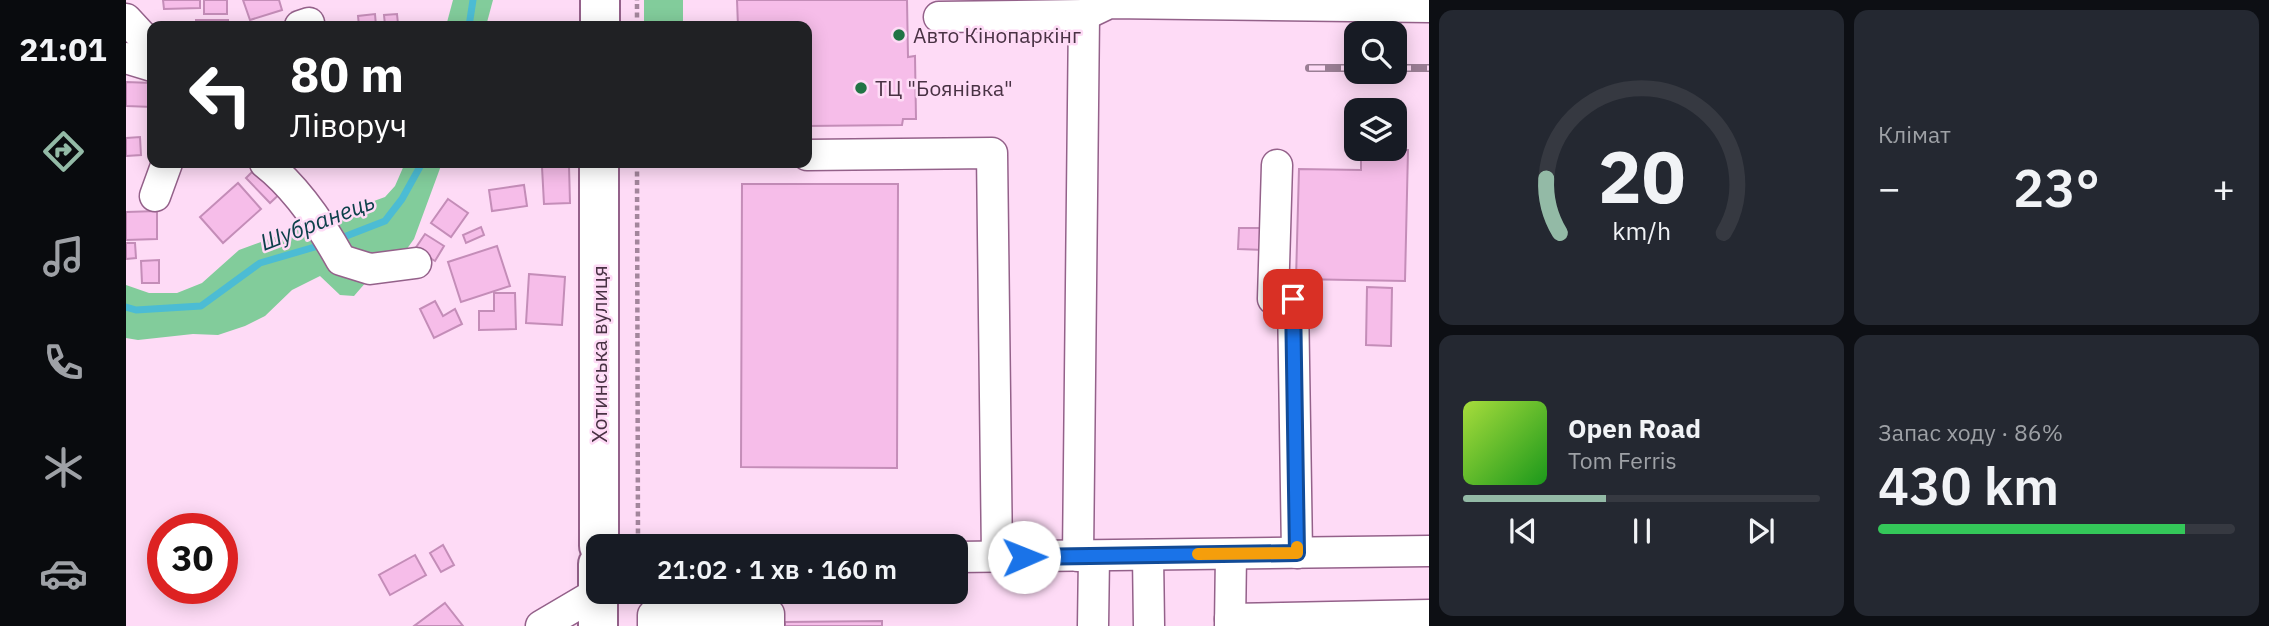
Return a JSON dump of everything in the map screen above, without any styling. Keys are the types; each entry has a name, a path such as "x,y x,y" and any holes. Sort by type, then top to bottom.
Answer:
{"highway":[{"path":"600,0 600,21"},
{"name":"Хотинська вулиця","path":"599,168 599,534"}],"street":[{"path":"939,17 1084,15 1109,3 1429,6"},
{"path":"1084,15 1086,556 1093,626"},
{"path":"126,19 147,42"},
{"path":"126,58 147,64"},
{"path":"812,155 992,153 997,557"},
{"path":"1277,165 1273,299 1293,299 1297,553"},
{"path":"155,196 165,168"},
{"path":"272,168 282,176 325,232 341,260 370,269 416,263"},
{"path":"968,557 1429,551"},
{"path":"1231,554 1230,622 1429,615"},
{"path":"1148,555 1149,626"},
{"path":"541,626 586,601"},
{"path":"653,626 653,615 692,604"},
{"path":"702,604 769,614 769,626"}],"path":[{"path":"637,0 637,21"},
{"path":"637,168 638,534"}],"green space":[{"path":"453,0 493,0 487,21 447,21"},
{"path":"644,0 683,0 683,21 644,21"},
{"path":"403,168 440,168 414,239 391,271 367,281 354,296 340,295 320,276 292,290 265,316 218,335 193,334 138,340 126,338 126,285 149,293 177,293 202,283 239,250 385,197 395,186"}],"building":[{"path":"163,0 200,0 200,8 164,9"},
{"path":"204,0 227,0 227,14 204,14"},
{"path":"243,0 279,0 282,10 250,20"},
{"name":"ТЦ \"Боянівка\"","path":"737,0 907,0 908,57 915,56 916,119 903,119 902,125 812,126 812,21 738,21"},
{"path":"375,14 376,21 358,21 358,16"},
{"path":"397,14 398,21 385,21 384,15"},
{"path":"196,20 228,20 228,21"},
{"path":"126,82 147,83 147,107 126,106"},
{"path":"140,137 141,155 126,156 126,138"},
{"path":"1408,150 1405,281 1296,279 1299,169 1361,170 1361,161 1407,161"},
{"path":"256,168 266,168 285,189 270,203 246,178"},
{"path":"542,168 569,168 570,203 544,204"},
{"path":"238,183 261,209 223,243 200,217"},
{"path":"742,184 898,184 897,468 741,467"},
{"path":"524,185 527,206 492,211 489,190"},
{"path":"448,199 468,213 451,237 431,223"},
{"path":"157,211 157,239 126,240 126,212"},
{"path":"481,227 484,235 466,243 463,235"},
{"path":"1239,228 1264,228 1264,250 1238,249"},
{"path":"425,234 444,246 435,261 415,249"},
{"path":"126,243 135,243 136,258 126,259"},
{"path":"497,246 510,286 461,302 448,262"},
{"path":"159,260 159,283 142,283 141,261"},
{"path":"529,274 565,277 562,325 526,323"},
{"path":"1367,287 1392,288 1391,346 1366,345"},
{"path":"494,293 515,293 516,329 479,330 479,311 494,311"},
{"path":"435,301 443,316 455,309 462,324 434,338 420,309"},
{"path":"443,545 454,565 441,572 430,553"},
{"path":"415,555 426,575 390,595 379,575"},
{"path":"445,603 463,626 414,626"},
{"path":"882,621 882,626 785,626 785,622"}],"waterway":[{"name":"Шубранець","path":"470,21 473,0"},
{"name":"Шубранець","path":"336,240 385,221 402,199 419,168"},
{"name":"Шубранець","path":"126,307 136,310 201,306 260,263 325,244"}],"railway":[{"path":"1309,68 1344,68"},
{"path":"1407,68 1429,68"}],"slow traffic":[{"path":"1198,554 1297,553 1297,547"}],"place":[{"name":"Авто Кінопаркінг","path":"899,35"},
{"name":"ТЦ \"Боянівка\"","path":"861,88"}],"route":[{"path":"1024,557 1297,553 1293,299"}]}
